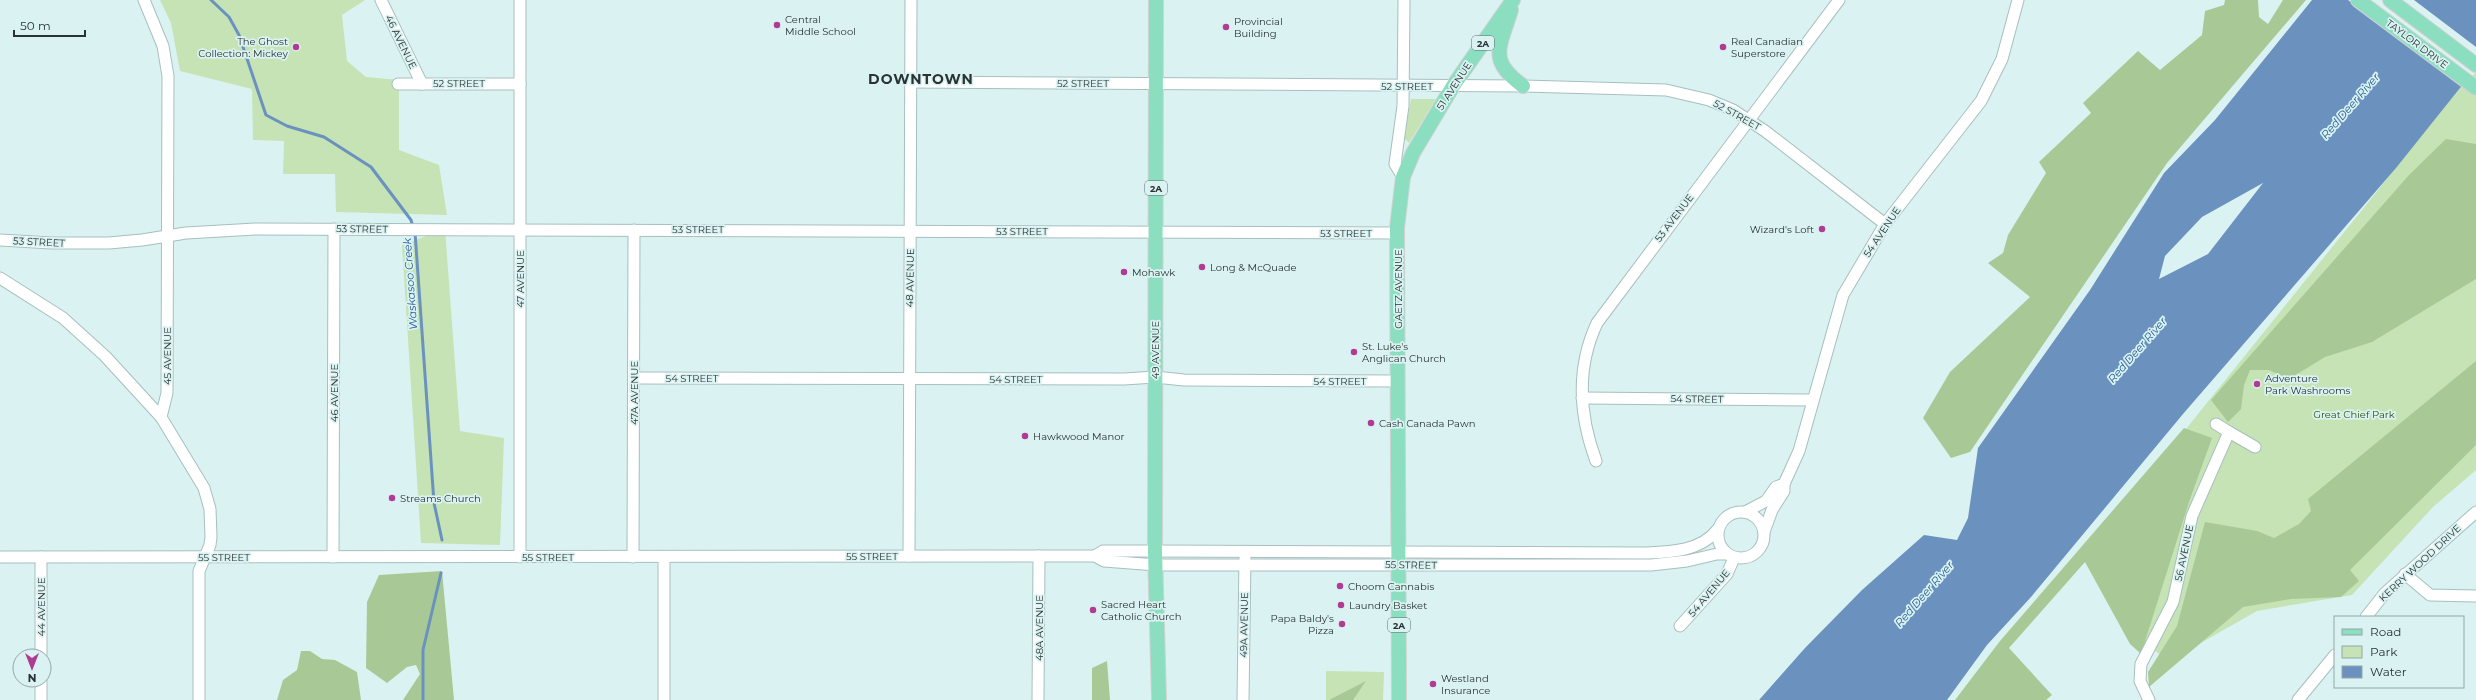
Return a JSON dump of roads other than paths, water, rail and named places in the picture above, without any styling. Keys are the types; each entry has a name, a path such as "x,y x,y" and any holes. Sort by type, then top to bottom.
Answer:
{"main road":[{"name":"49 AVENUE","path":"1156,0 1155,558 1159,700"},
{"path":"1513,0 1499,58 1505,72 1523,86"},
{"name":"51 AVENUE","path":"1403,177 1413,153 1453,86 1513,0"},
{"name":"TAYLOR DRIVE","path":"2358,0 2476,88"},
{"name":"TAYLOR DRIVE","path":"2390,0 2476,65"},
{"name":"GAETZ AVENUE","path":"1399,700 1400,551 1397,233 1403,177"}],"street":[{"name":"45 AVENUE","path":"144,0 158,32 167,66 167,397 161,417"},
{"name":"46 AVENUE","path":"381,0 422,84"},
{"name":"47 AVENUE","path":"520,0 520,557"},
{"name":"48 AVENUE","path":"909,556 912,0"},
{"name":"GAETZ AVENUE","path":"1403,177 1395,164 1404,86 1404,0"},
{"name":"53 AVENUE","path":"1596,461 1587,436 1582,398 1582,372 1587,346 1603,312 1839,0"},
{"name":"54 AVENUE","path":"1764,532 1772,510 1784,491 1784,484 1799,451 1842,295 1885,224 1981,101 2002,59 2018,0"},
{"name":"52 STREET","path":"911,82 1523,86 1653,89 1680,92 1723,105 1749,120 1885,224"},
{"name":"52 STREET","path":"398,84 520,84"},
{"name":"53 STREET","path":"0,240 86,244 131,242 229,229 1397,233"},
{"name":"46 AVENUE","path":"333,557 334,229"},
{"name":"47A AVENUE","path":"633,557 634,230"},
{"path":"0,278 37,299 86,337 161,417 206,495 210,509 210,537 205,557 199,571 199,700"},
{"name":"54 STREET","path":"634,378 1124,379 1155,377 1184,380 1398,381"},
{"name":"54 STREET","path":"1582,398 1812,400"},
{"path":"2216,424 2255,447"},
{"name":"56 AVENUE","path":"2149,700 2140,680 2141,664 2173,602 2192,516 2229,432"},
{"name":"54 AVENUE","path":"1745,512 1766,501 1776,487 1784,484"},
{"path":"1738,512 1745,512 1758,519 1764,532 1763,542 1755,554 1742,559 1731,556 1719,543 1718,529 1726,518 1738,512"},
{"name":"KERRY WOOD DRIVE","path":"2367,616 2385,593 2476,512"},
{"name":"55 STREET","path":"1155,558 1245,551 1663,553 1703,544 1718,529"},
{"name":"55 STREET","path":"0,557 1095,556 1103,551 1155,558 1245,564 1651,565 1717,554 1731,556"},
{"name":"49A AVENUE","path":"1243,700 1245,551"},
{"name":"48A AVENUE","path":"1038,700 1039,556"},
{"name":"54 AVENUE","path":"1680,626 1727,574 1731,556"},
{"name":"44 AVENUE","path":"41,557 41,648"},
{"path":"664,557 664,700"},
{"path":"2405,574 2430,595 2476,596"},
{"path":"2298,700 2334,656"},
{"path":"41,688 41,700"}],"water":[{"name":"Red Deer River","path":"2312,0 2476,0 2476,68 2396,168 2183,414 2031,597 1987,645 1947,700 1759,700 1805,648 1862,590 1924,535 1957,540 1968,518 1978,448 2090,290 2164,173 2215,120","holes":["2263,183 2208,254 2159,279 2165,256 2202,217"]}],"waterway":[{"name":"Waskasoo Creek","path":"211,0 229,17 239,35 266,115 287,126 324,137 371,167 411,220 413,227"},
{"name":"Waskasoo Creek","path":"415,232 434,503 442,540"},
{"name":"Waskasoo Creek","path":"423,700 423,650 441,573"}],"place":[{"name":"Central Middle School","path":"777,25"},
{"name":"Provincial Building","path":"1226,27"},
{"name":"The Ghost Collection: Mickey","path":"296,47"},
{"name":"Real Canadian Superstore","path":"1723,47"},
{"name":"Wizard's Loft","path":"1822,229"},
{"name":"Long & McQuade","path":"1202,267"},
{"name":"Mohawk","path":"1124,272"},
{"name":"St. Luke's Anglican Church","path":"1354,352"},
{"name":"Adventure Park Washrooms","path":"2257,384"},
{"name":"Cash Canada Pawn","path":"1371,423"},
{"name":"Hawkwood Manor","path":"1025,436"},
{"name":"Streams Church","path":"392,498"},
{"name":"Choom Cannabis","path":"1340,586"},
{"name":"Laundry Basket","path":"1341,605"},
{"name":"Sacred Heart Catholic Church","path":"1093,610"},
{"name":"Papa Baldy's Pizza","path":"1342,624"},
{"name":"Westland Insurance","path":"1433,684"}],"district":[{"name":"DOWNTOWN","path":"921,79"}],"park label":[{"name":"Great Chief Park","path":"2354,414"}]}
